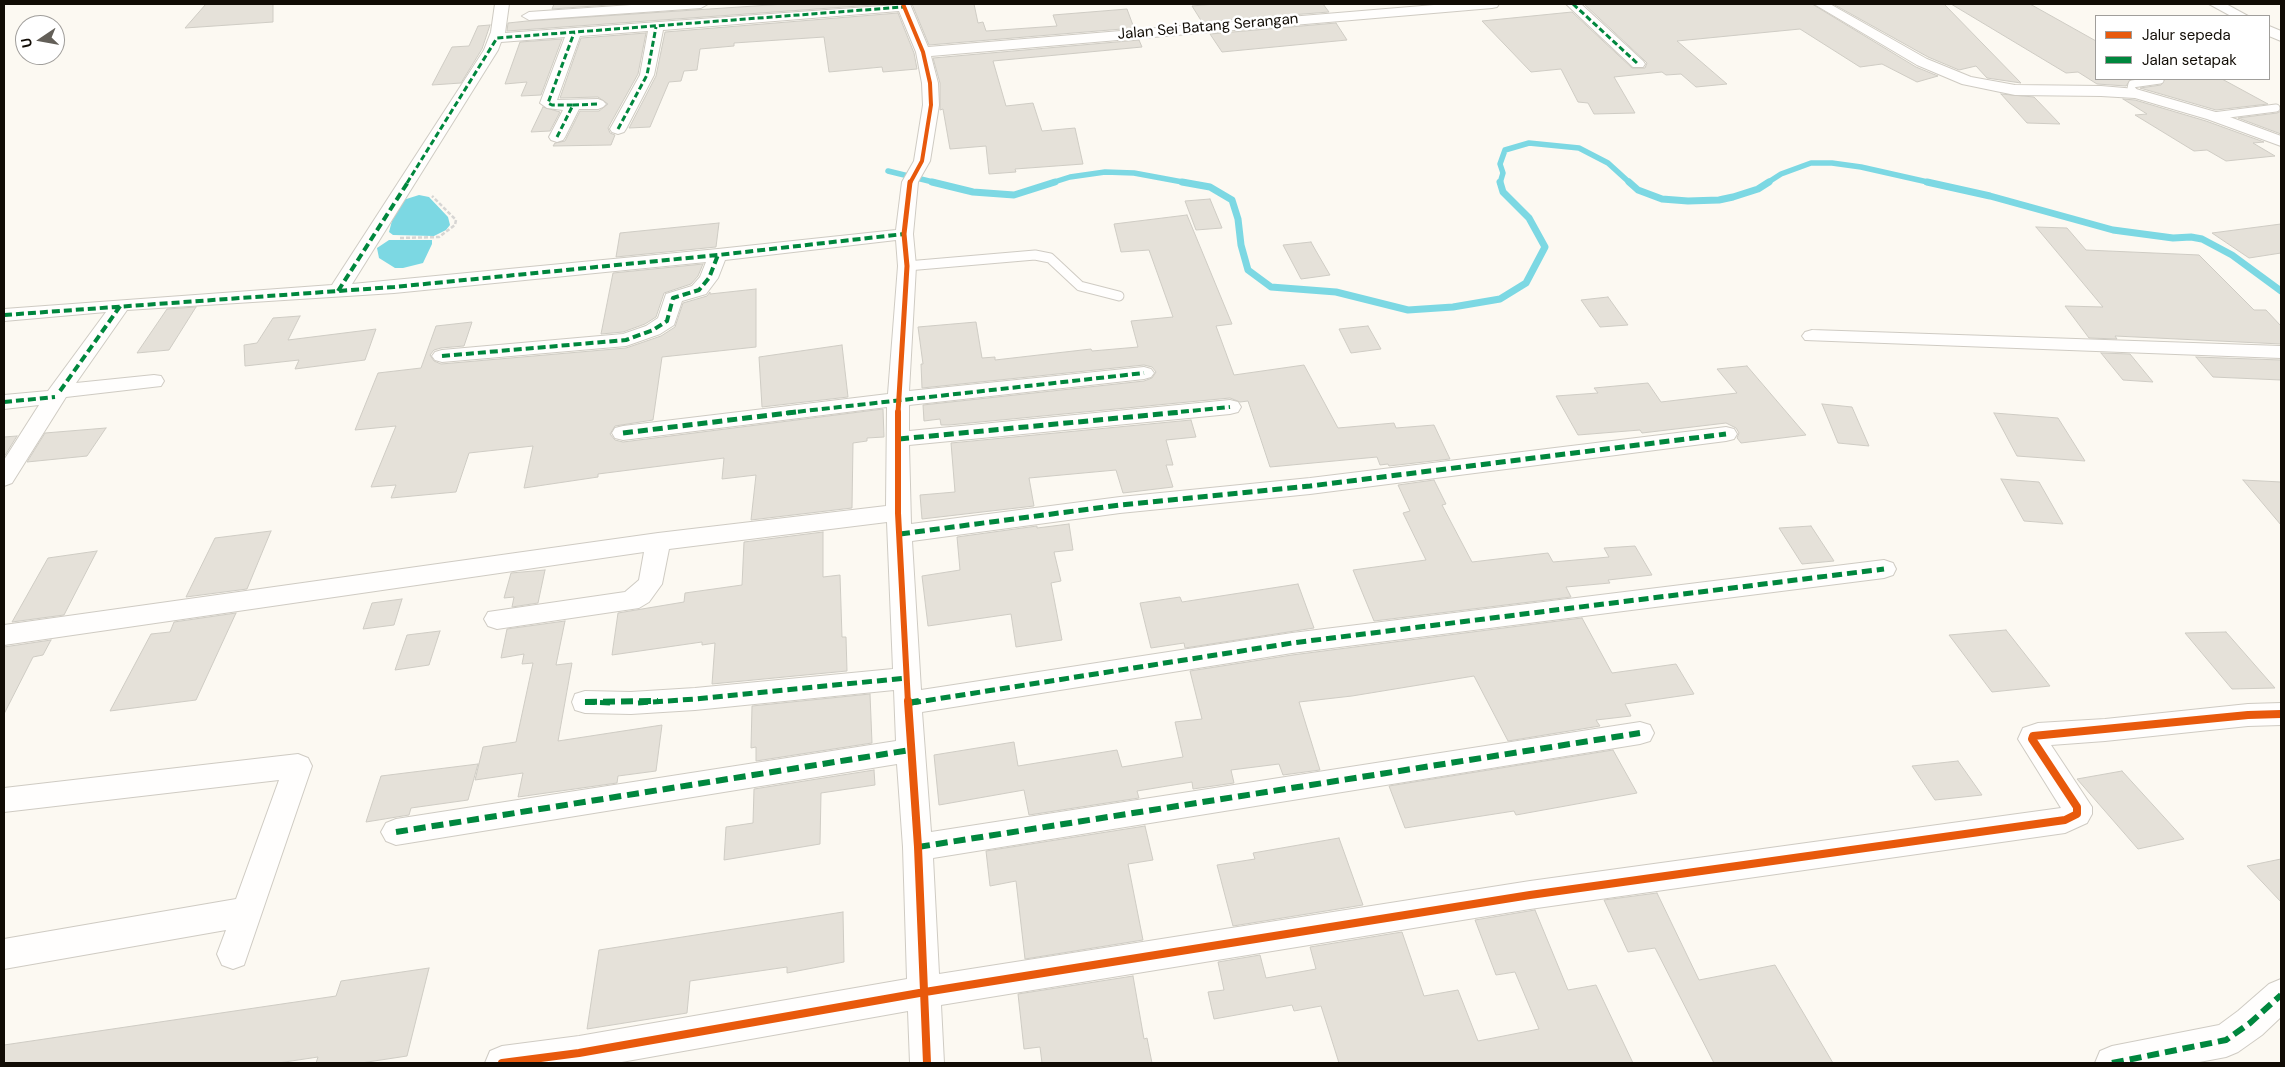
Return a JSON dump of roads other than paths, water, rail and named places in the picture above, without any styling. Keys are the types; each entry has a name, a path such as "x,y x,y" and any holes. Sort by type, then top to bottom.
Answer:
{"street":[{"path":"338,291 463,95 496,38 502,4"},
{"path":"529,16 701,4"},
{"name":"Jalan Sei Batang Serangan","path":"923,52 1333,10 1492,4"},
{"path":"1573,4 1638,64"},
{"path":"1821,4 1922,62 1966,81 2015,90 2101,90 2136,94 2213,116 2281,141"},
{"path":"2216,4 2239,15"},
{"path":"496,38 656,27 903,5 923,52 930,83 931,105 904,234 906,266 898,399 899,524 910,750 918,847 927,1063"},
{"path":"618,129 647,75 656,27"},
{"path":"2270,30 2281,37"},
{"path":"574,33 548,102 552,105 598,104"},
{"path":"557,137 573,105"},
{"path":"4,315 121,305 338,291 718,256 904,234"},
{"path":"442,356 626,340 653,330 667,321 673,298 699,290 709,278 718,256"},
{"path":"4,478 58,394 121,305"},
{"path":"1812,336 2281,352"},
{"path":"624,433 898,399 1144,373"},
{"path":"4,402 154,381"},
{"path":"899,438 1230,407"},
{"path":"4,635 658,542 899,524 1310,486 1726,434"},
{"path":"497,620 630,601 640,595 650,584 658,542"},
{"path":"586,702 631,703 907,690 1884,569"},
{"path":"502,1063 589,1052 925,992 1530,895 2065,820 2077,814 2077,807 2032,739 2032,736 2281,714"},
{"path":"918,847 1640,733"},
{"path":"396,832 910,750"},
{"path":"4,800 298,766 232,954"},
{"path":"4,954 247,912"},
{"path":"2112,1063 2226,1040 2250,1023 2281,995"}],"lane":[{"path":"2136,94 2131,88 2132,84 2160,80"},
{"path":"2213,116 2276,108"},
{"path":"906,266 1035,255 1050,258 1080,286 1118,296"}],"water":[{"path":"419,195 429,197 448,217 450,225 446,230 434,236 393,235 389,232 394,213 400,201"},
{"path":"389,240 432,240 432,244 423,263 395,268 379,258 377,248"}],"waterway":[{"path":"1500,182 1503,173 1500,164 1505,150 1529,143 1579,148 1608,163 1630,183"},
{"path":"1767,183 1781,174 1811,163 1832,163 1861,167 1932,183"},
{"path":"888,171 937,183"},
{"path":"1051,183 1070,177 1105,172 1134,173 1188,183"},
{"path":"932,182 973,192 1014,195 1055,182"},
{"path":"1182,182 1210,187 1232,200 1238,219 1241,245 1248,270 1271,287 1336,292 1408,310 1453,307 1500,299 1526,283 1545,247 1529,218 1503,192 1500,182"},
{"path":"1629,182 1638,190 1662,199 1688,201 1719,200 1733,197 1758,189 1769,182"},
{"path":"1927,182 1990,196 2113,230 2173,238 2191,237 2202,239 2232,255 2281,291"}]}
